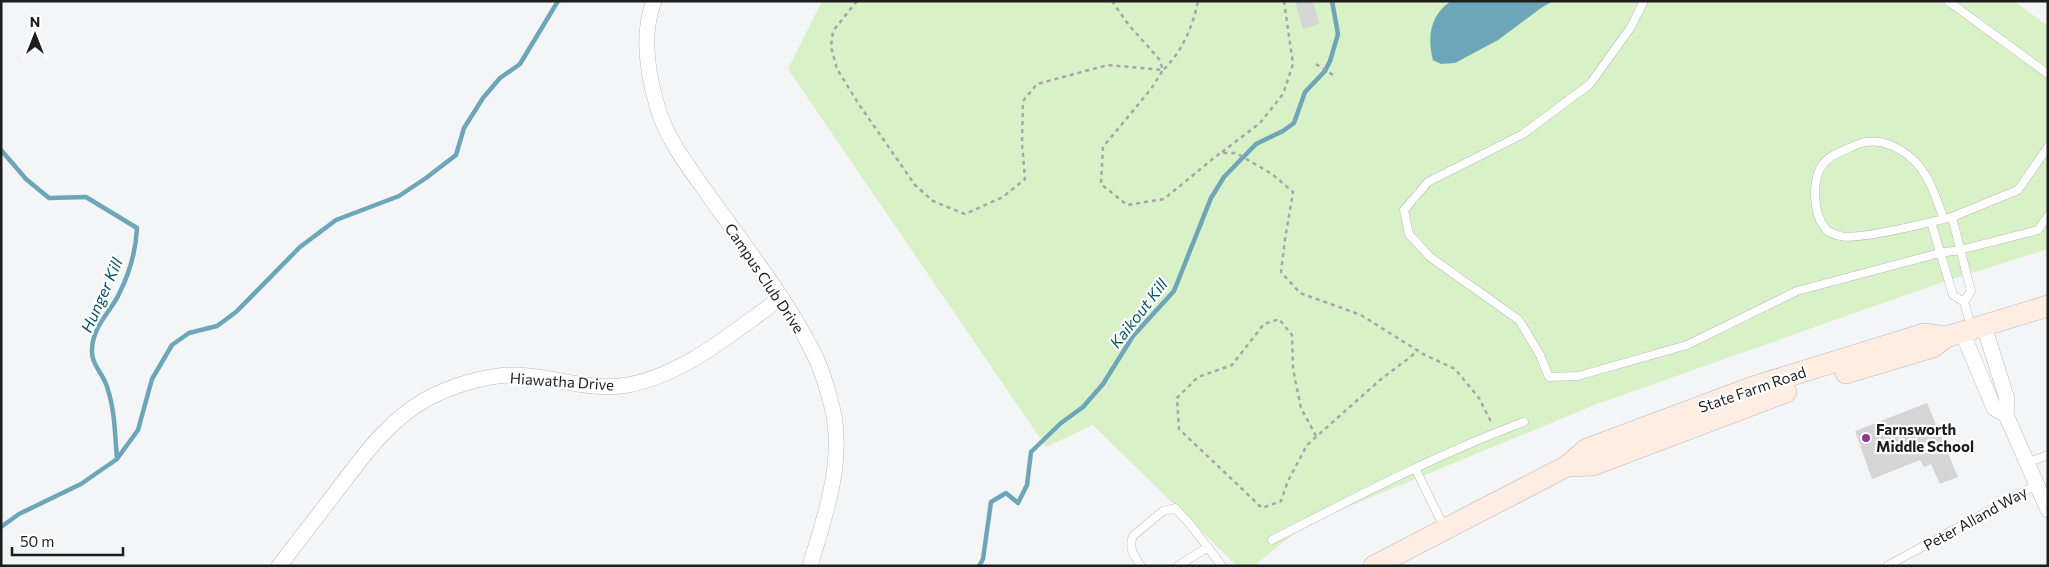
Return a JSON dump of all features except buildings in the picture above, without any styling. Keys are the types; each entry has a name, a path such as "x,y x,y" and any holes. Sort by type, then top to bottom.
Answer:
{"main road":[{"name":"State Farm Road","path":"1374,566 1567,466 1587,449 1753,387 1924,334 1966,331 2048,306"}],"street":[{"name":"Campus Club Drive","path":"654,1 649,20 647,43 658,109 670,135 698,181 781,298 812,348 822,369 833,412 836,437 831,497 810,566"},
{"name":"Hiawatha Drive","path":"279,566 375,440 407,411 425,400 448,389 494,377 512,375 594,386 629,384 678,368 781,298"},
{"path":"1966,331 1994,408 2006,415"},
{"path":"1966,331 2007,399 2006,415 2026,464 2048,510"}],"lane":[{"path":"1644,1 1631,27 1590,84 1523,134 1428,182 1404,210 1409,234 1430,257 1518,320 1540,355 1549,377 1578,376 1687,344 1797,291 1940,253 1960,250 2038,230 2048,216"},
{"path":"1948,1 2048,74"},
{"path":"1944,219 1925,173 1911,158 1892,146 1866,142 1836,153 1823,164 1816,179 1816,211 1826,230 1841,236 1858,236 1931,222 1944,219 1952,217 2018,190 2048,147"},
{"path":"1952,217 1970,291 1964,302 1966,331"},
{"path":"1931,222 1953,295 1964,302"},
{"path":"1272,540 1415,468 1524,422"},
{"path":"2026,464 2048,455"},
{"path":"1415,468 1444,529"},
{"name":"Peter Alland Way","path":"1887,566 2036,485"},
{"path":"1141,566 1132,550 1130,542 1133,536 1168,509 1174,508 1190,523 1222,566"},
{"path":"1178,566 1208,547"},
{"path":"1904,566 1907,555"}],"path":[{"path":"857,1 833,30 831,47 837,69 858,103 915,184 933,201 965,214 1003,197 1025,179 1022,143 1023,101 1037,84 1108,65 1163,70"},
{"path":"1112,1 1128,24 1159,59 1163,70"},
{"path":"1198,1 1194,20 1175,58 1163,70 1151,89 1103,147 1102,184 1127,205 1164,199 1260,123 1283,94 1293,64 1284,1"},
{"path":"1316,64 1336,77"},
{"path":"1220,153 1236,153 1272,174 1293,192 1281,272 1300,293 1361,315 1418,351 1455,369 1479,398 1497,432"},
{"path":"1316,436 1300,408 1294,370 1292,335 1279,319 1264,324 1232,364 1198,377 1177,398 1179,429 1262,508 1281,501 1288,481 1307,445 1380,380 1418,351"}],"green space":[{"path":"822,1 2014,1 2048,26 2048,249 1937,284 1597,404 1304,525 1254,566 1237,566 1093,425 1046,447 788,69"}],"water":[{"path":"1451,1 1553,1 1498,40 1455,63 1441,64 1433,60 1430,43 1432,27 1438,13"}],"waterway":[{"path":"117,459 138,430 152,379 172,345 189,333 217,326 236,312 300,247 336,220 399,196 456,155 464,128 483,98 500,78 520,64 558,1"},
{"name":"Kaikout Kill","path":"979,566 983,559 991,502 1006,493 1018,503 1027,485 1031,452 1061,423 1083,407 1103,384 1133,336 1174,291 1211,198 1224,177 1256,144 1283,131 1294,123 1305,92 1325,71 1330,61 1338,34 1332,1"},
{"name":"Hunger Kill","path":"1,150 26,179 49,198 86,197 137,228 134,253 126,278 116,299 99,325 92,346 94,361 106,383 112,407 117,459 81,484 19,514 1,527"}],"place":[{"name":"Farnsworth Middle School","path":"1866,438"}]}
